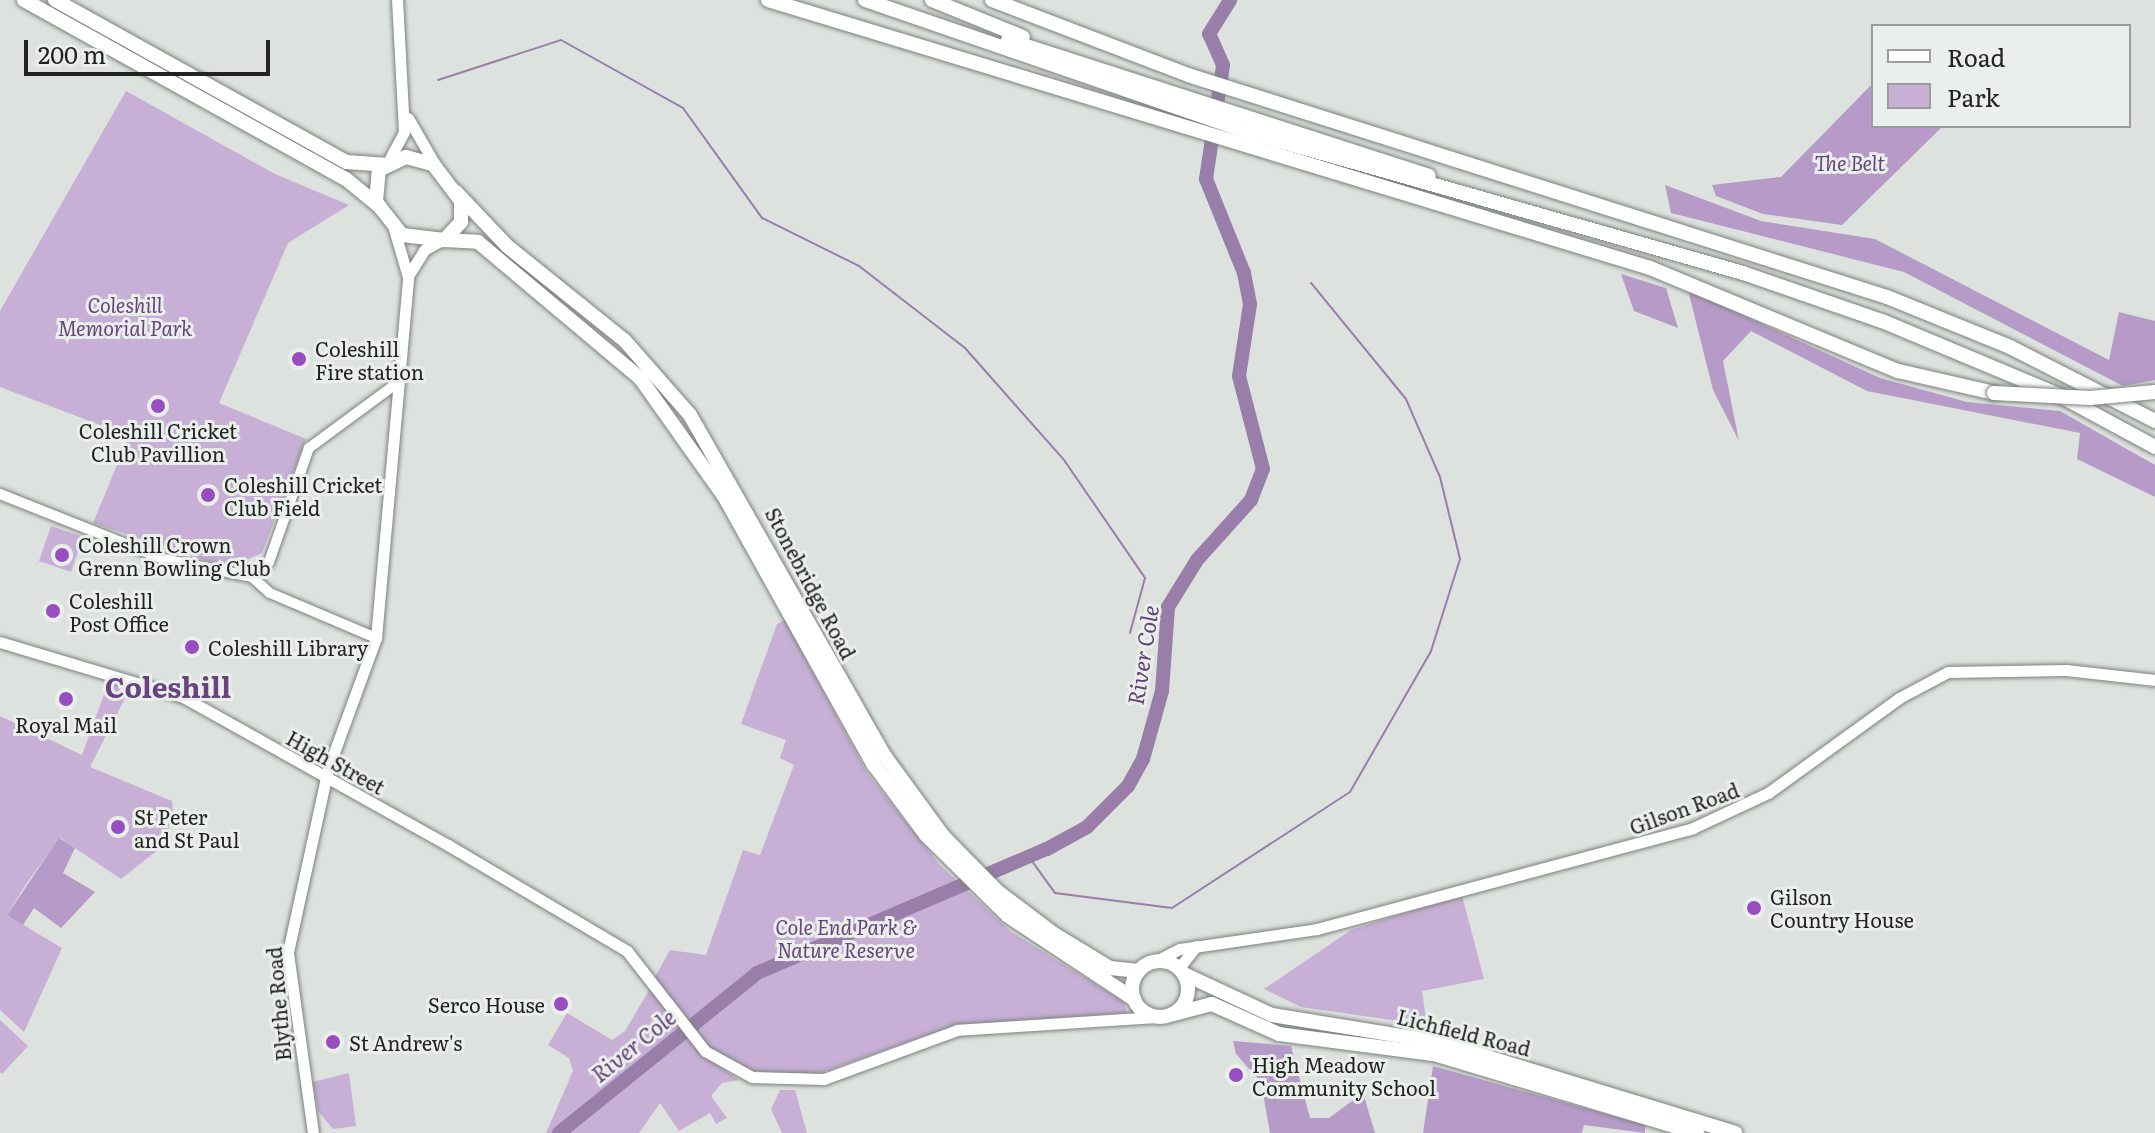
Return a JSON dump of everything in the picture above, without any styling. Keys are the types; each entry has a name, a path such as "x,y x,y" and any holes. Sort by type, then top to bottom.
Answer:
{"highway":[{"path":"24,0 322,165 379,206"},
{"path":"55,0 346,162 386,163 413,157 438,169 456,192 463,215 442,241 414,241 394,228 379,206 373,186 386,163"},
{"path":"768,0 1650,268 1898,371 1994,393 2090,398 2155,392"},
{"path":"865,0 1882,321 2059,395 2155,447"},
{"path":"875,0 1087,63"},
{"path":"932,0 1180,101"},
{"path":"992,0 1188,75 1887,297 2010,347 2155,421"},
{"name":"Stonebridge Road","path":"456,192 507,246 625,341 690,415 884,755 959,863"},
{"name":"Stonebridge Road","path":"442,241 478,242 640,378 724,496 874,765 959,863 990,893 1076,968 1135,1002"},
{"name":"Stonebridge Road","path":"990,893 1094,959 1139,971"},
{"path":"1156,961 1182,971 1187,996 1174,1014 1159,1017 1135,1002 1139,971 1156,961"},
{"name":"Lichfield Road","path":"1182,971 1272,1015 1438,1042 1735,1133"},
{"name":"Lichfield Road","path":"1174,1014 1212,1004 1279,1034 1434,1054 1697,1133"}],"main road":[{"path":"386,163 402,145 405,109 397,0"},
{"path":"405,109 438,169"},
{"path":"394,228 408,277"},
{"path":"408,277 420,255 442,241"},
{"name":"Blythe Road","path":"313,1133 288,952 325,780 376,638 408,277"},
{"name":"High Street","path":"0,642 166,690 635,958 705,1051 752,1077 807,1082 945,1032 1121,1023"},
{"name":"Gilson Road","path":"1156,961 1197,946 1317,929 1673,835 1759,798 1899,698 1956,669 2155,680"},
{"path":"1182,971 1197,946"},
{"path":"1121,1023 1135,1002"},
{"path":"1121,1023 1159,1017"}],"street":[{"path":"252,577 269,562 309,448 400,381"},
{"path":"0,494 163,559 252,577 321,616 376,638"}],"green space":[{"name":"The Belt","path":"1871,85 1871,128 1941,128 1842,225 1763,214 1716,196 1712,185 1781,177"},
{"name":"Coleshill Memorial Park","path":"126,91 275,174 349,205 288,243 219,403 306,439 262,553 229,568 93,523 129,436 0,387 0,311"},
{"path":"1665,185 1761,221 1875,239 2109,360 2119,312 2155,321 2155,380 2123,386 1904,272 1671,213"},
{"path":"1621,274 1666,288 1678,328 1634,311"},
{"path":"1688,290 1880,378 1967,402 2060,411 2155,465 2155,497 2077,459 2080,433 1867,391 1751,331 1723,361 1739,441 1713,390"},
{"name":"Coleshill Crown Grenn Bowling Club","path":"51,526 83,537 71,572 39,561"},
{"name":"Cole End Park & Nature Reserve","path":"785,620 867,773 939,864 1010,931 1124,1002 1127,1013 955,1025 809,1077 746,1070 710,1050 654,979 670,950 706,955 743,850 760,855 794,765 780,758 786,740 741,724 777,624"},
{"path":"110,678 126,684 127,694 90,767 172,801 173,811 164,845 121,879 60,838 26,884 7,915 62,948 24,1032 0,1010 0,716 82,755"},
{"path":"59,838 75,848 63,873 95,892 61,928 34,908 23,925 7,915"},
{"path":"1462,895 1484,979 1422,991 1427,1025 1301,1007 1264,989 1351,930"},
{"path":"651,987 698,1051 739,1080 722,1083 711,1096 727,1118 716,1124 710,1113 679,1131 660,1103 639,1133 546,1133 573,1071 569,1058 548,1045 567,1013 612,1040 625,1031"},
{"path":"0,1020 28,1046 2,1074 0,1072"},
{"path":"1233,1041 1291,1046 1310,1118 1329,1118 1363,1093 1375,1133 1270,1133 1261,1082 1236,1054"},
{"path":"1433,1066 1645,1125 1645,1133 1584,1125 1582,1133 1423,1133"},
{"path":"349,1073 356,1126 333,1129 318,1111 313,1082"},
{"path":"780,1090 795,1090 807,1133 782,1133 771,1109"}],"waterway":[{"name":"River Cole","path":"559,1133 757,973 1047,849 1087,827 1128,786 1143,759 1162,691 1168,607 1197,560 1251,500 1263,469 1239,376 1250,304 1244,273 1206,179 1223,65 1209,34 1230,0"},
{"path":"438,80 561,40 683,108 762,218 859,266 965,348 1064,460 1145,578 1130,633"},
{"path":"1029,857 1055,893 1172,908 1350,792 1431,651 1460,559 1440,477 1406,399 1311,283"}],"place":[{"name":"Coleshill Fire station","path":"299,359"},
{"name":"Coleshill Cricket Club Pavillion","path":"158,406"},
{"name":"Coleshill Cricket Club Field","path":"208,495"},
{"name":"Coleshill Crown Grenn Bowling Club","path":"62,555"},
{"name":"Coleshill Post Office","path":"53,611"},
{"name":"Coleshill Library","path":"192,647"},
{"name":"Royal Mail","path":"66,699"},
{"name":"St Peter and St Paul","path":"118,827"},
{"name":"Gilson Country House","path":"1754,908"},
{"name":"Serco House","path":"561,1004"},
{"name":"St Andrew's","path":"333,1042"},
{"name":"High Meadow Community School","path":"1236,1075"}],"district":[{"name":"Coleshill","path":"168,686"}]}
